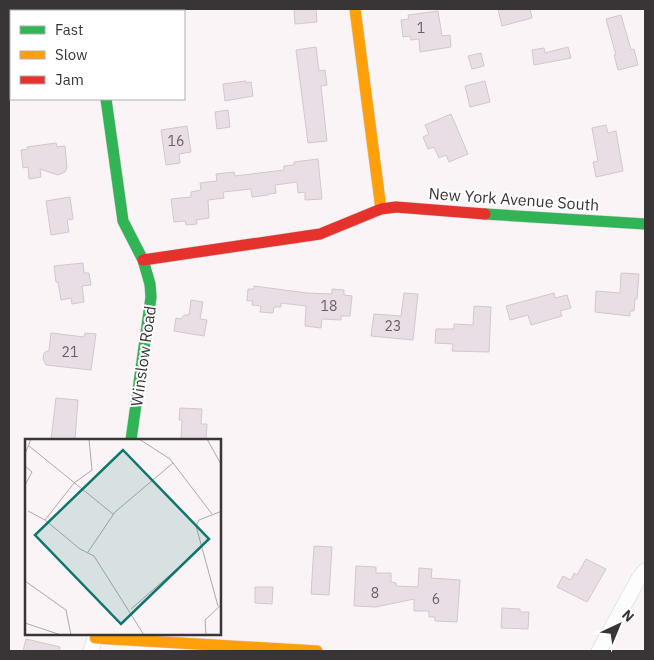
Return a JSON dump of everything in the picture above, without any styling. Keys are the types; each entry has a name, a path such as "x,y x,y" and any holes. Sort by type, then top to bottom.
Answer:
{"street":[{"path":"356,9 381,209"},
{"name":"Winslow Road","path":"106,100 123,221 143,260 150,284 151,297 131,439"},
{"name":"New York Avenue South","path":"143,260 320,234 381,209 396,207 645,224"},
{"path":"599,651 639,578 645,571"},
{"path":"94,641 318,651"}],"building":[{"path":"294,9 316,9 317,22 295,24"},
{"path":"498,9 530,9 532,18 502,26"},
{"path":"438,11 442,36 450,35 451,47 420,52 419,39 411,40 410,36 403,37 401,20 409,19 408,15"},
{"path":"621,15 631,50 634,49 638,65 618,70 606,19"},
{"path":"316,47 319,71 325,70 327,85 321,86 327,141 308,143 296,50"},
{"path":"568,47 571,58 534,65 532,50 544,48 545,53"},
{"path":"481,53 484,66 472,69 468,56"},
{"path":"246,81 246,83 251,82 253,96 225,101 223,84"},
{"path":"485,81 490,102 470,107 465,86"},
{"path":"228,110 230,127 217,129 215,112"},
{"path":"451,114 468,154 449,162 446,155 439,158 434,147 428,149 423,137 429,134 425,125"},
{"path":"606,125 608,133 616,131 623,171 596,177 593,162 598,161 592,128"},
{"path":"187,126 191,152 179,154 180,163 166,165 161,130"},
{"path":"56,143 57,147 65,146 67,168 65,172 58,175 40,169 41,177 29,179 28,167 23,168 21,150 28,149 27,147"},
{"path":"318,159 322,199 305,200 305,192 298,193 297,182 275,185 276,193 268,195 252,197 251,189 223,192 224,198 208,200 209,218 196,220 197,224 186,225 185,221 174,222 171,199 191,197 191,192 201,190 200,183 217,181 216,174 234,172 235,176 284,170 284,166 294,165 294,162"},
{"path":"70,197 73,219 67,220 69,232 51,235 46,201"},
{"path":"83,263 84,273 89,273 91,285 82,286 84,302 72,304 71,298 61,300 54,266"},
{"path":"621,273 639,274 634,311 630,311 630,316 595,312 596,291 620,293"},
{"path":"254,286 307,293 332,294 332,289 344,290 344,295 352,296 350,316 341,316 341,320 322,319 321,328 305,326 306,306 281,303 281,307 274,307 273,313 260,312 261,306 252,305 253,301 247,301 248,289 254,289"},
{"path":"404,293 418,294 413,340 371,336 374,314 401,316"},
{"path":"554,293 555,298 567,295 571,308 560,311 562,316 531,325 528,315 510,320 506,306"},
{"path":"191,300 203,302 200,319 207,320 204,336 174,331 176,318 181,319 184,315 189,315"},
{"path":"474,306 491,307 489,352 452,351 453,344 435,343 436,329 454,329 454,324 473,325"},
{"path":"51,333 84,337 85,333 96,334 91,370 46,365 43,359 44,353 49,350"},
{"path":"56,398 78,400 75,439 51,439"},
{"path":"180,408 202,409 201,424 207,424 206,439 181,439 182,420 179,420"},
{"path":"314,546 332,547 329,595 311,594"},
{"path":"586,559 606,569 587,602 557,587 563,576 571,580 574,573 577,575"},
{"path":"356,566 376,567 376,573 391,573 391,582 396,583 396,586 418,587 419,568 432,569 431,578 460,580 457,622 435,621 435,617 429,617 429,611 414,611 414,599 376,607 354,606"},
{"path":"255,587 273,587 272,604 255,603"},
{"path":"502,608 520,609 520,612 529,612 528,629 501,628"},
{"path":"26,639 60,647 59,651 23,651"}],"traffic: fast":[{"path":"106,100 123,221 143,260 150,284 151,297 131,439"},
{"path":"485,214 645,224"}],"traffic: slow":[{"path":"355,9 381,209"},
{"path":"95,638 317,651"}],"traffic: jam":[{"path":"143,260 320,234 381,209 396,207 485,214"}]}
